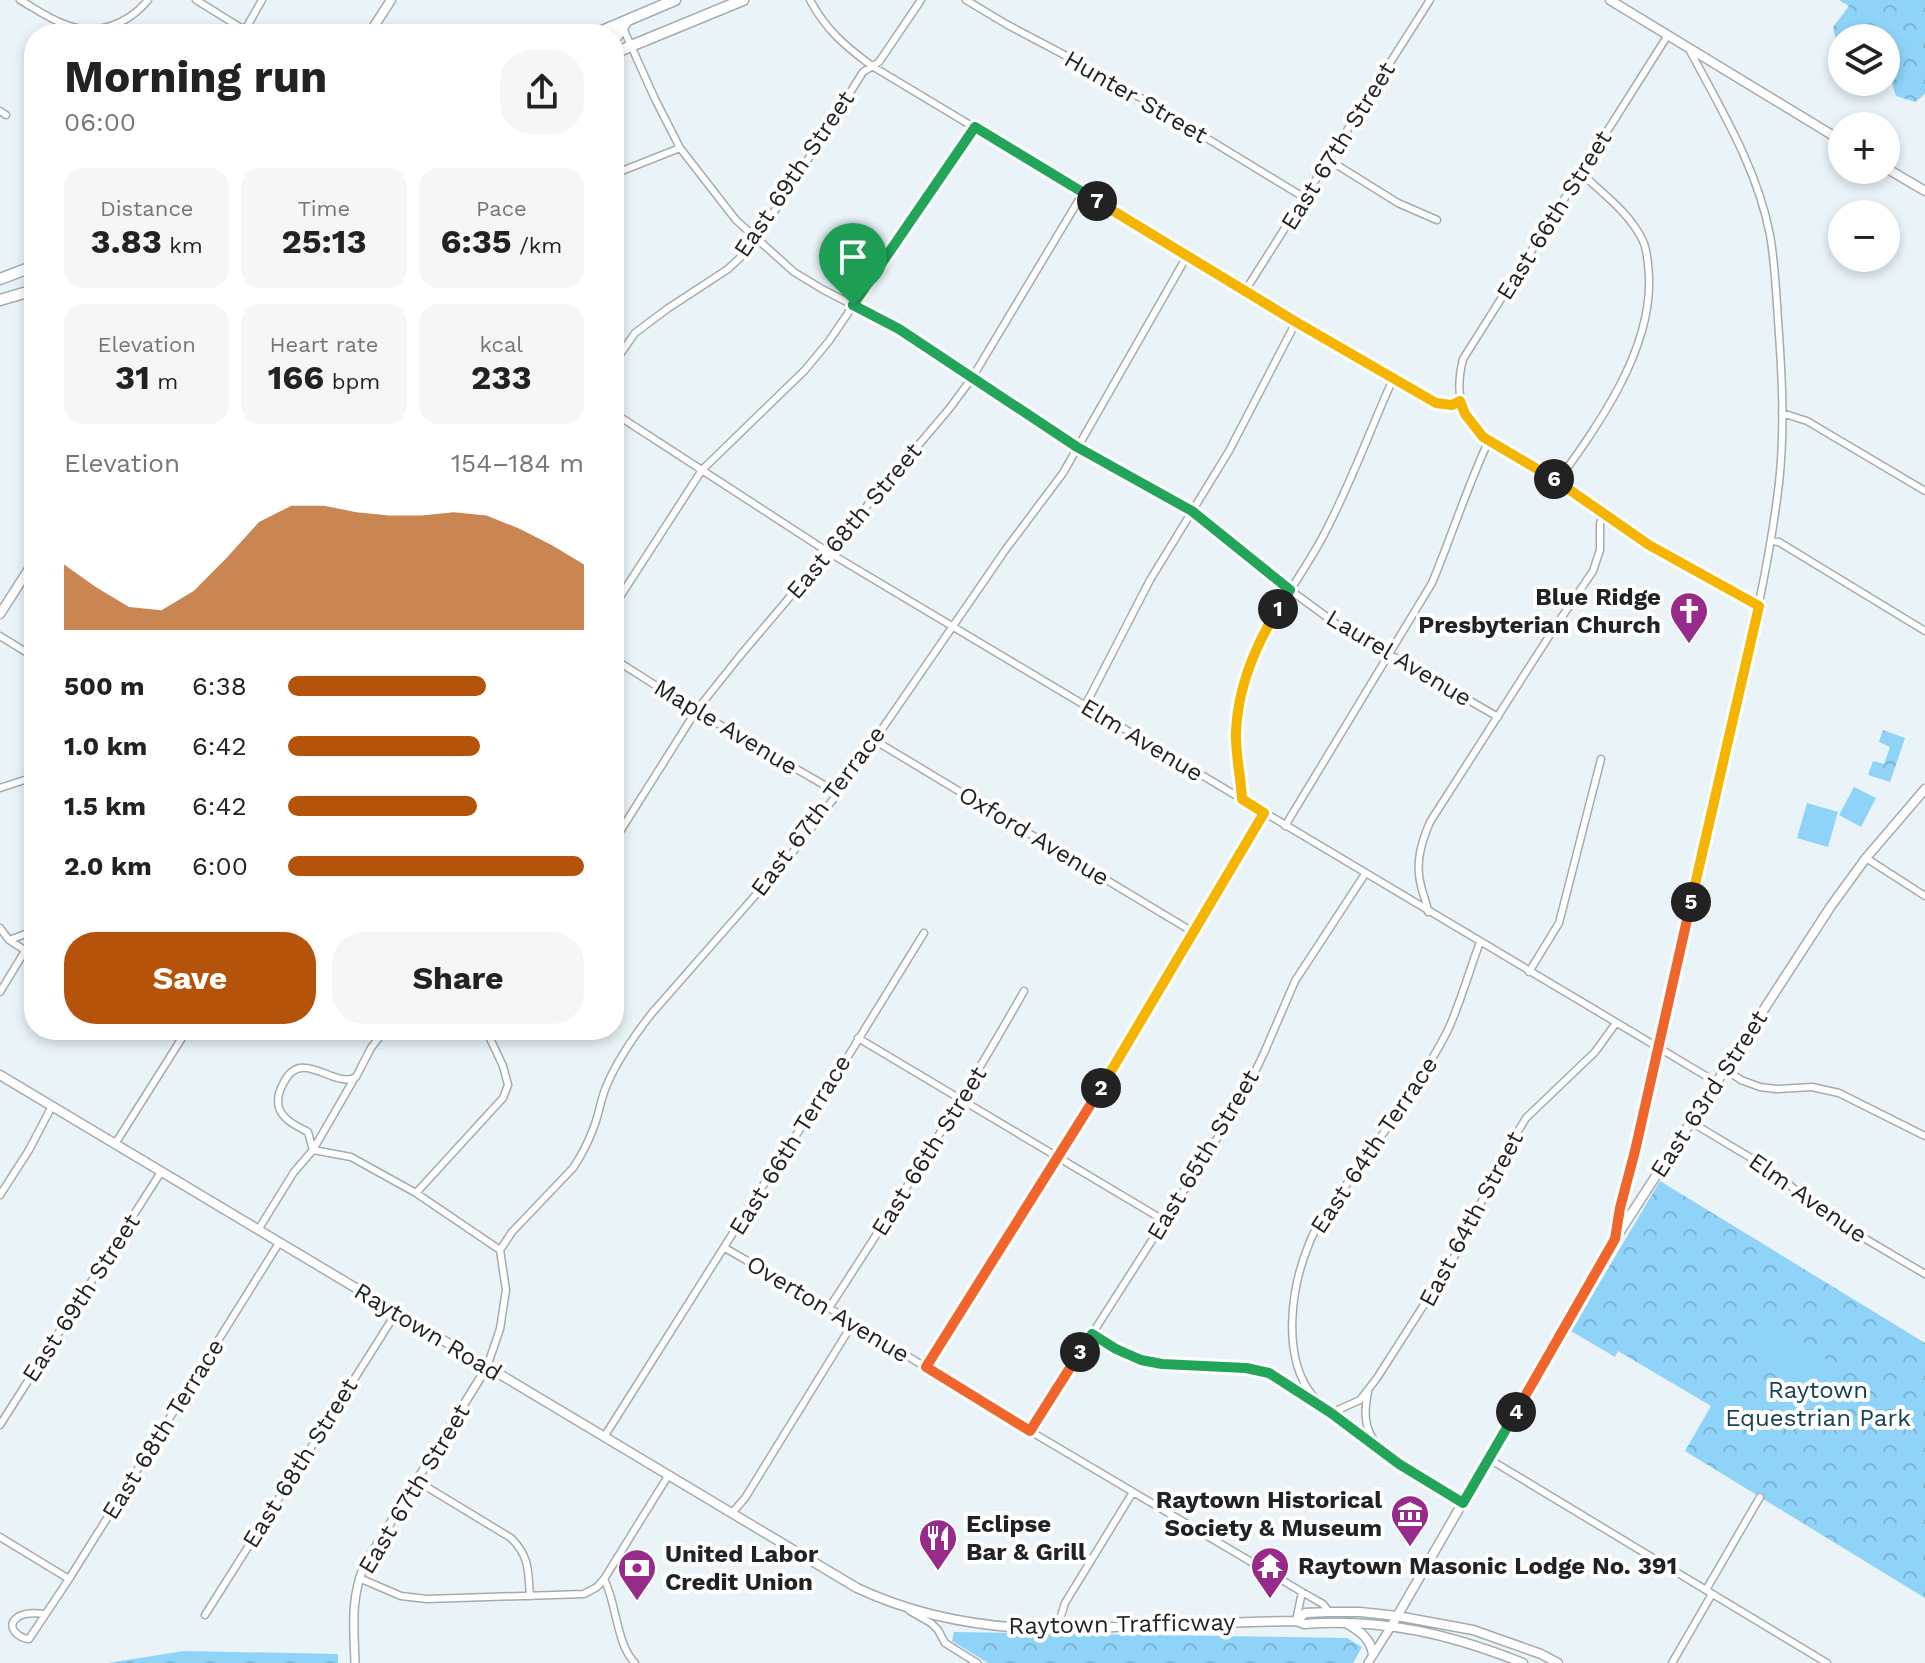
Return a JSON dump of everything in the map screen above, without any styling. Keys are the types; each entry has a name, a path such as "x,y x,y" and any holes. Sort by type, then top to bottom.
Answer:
{"highway":[{"path":"623,24 675,0"},
{"path":"624,49 743,0"},
{"path":"0,279 24,270"},
{"path":"0,300 24,293"}],"main road":[{"path":"375,24 391,0"},
{"path":"1610,0 1828,132"},
{"path":"1900,176 1925,191"},
{"path":"0,614 24,577"},
{"name":"East 63rd Street","path":"1392,1625 1615,1239 1830,908 1866,858 1925,789"},
{"name":"Raytown Road","path":"0,1075 857,1588"},
{"name":"Raytown Trafficway","path":"857,1588 903,1607 940,1616 1057,1629 1296,1621 1304,1624 1346,1622 1392,1625 1443,1636 1523,1663"},
{"name":"Raytown Trafficway","path":"1296,1621 1305,1613 1397,1616 1473,1630 1558,1663"},
{"path":"1346,1622 1365,1635 1373,1654"}],"street":[{"path":"20,0 64,24"},
{"path":"117,24 135,14 148,0"},
{"path":"196,0 235,24"},
{"path":"252,24 262,0"},
{"path":"810,0 828,29 872,66 1393,379 1436,403 1452,405 1460,401 1472,426 1483,437 1558,481 1649,545 1759,606"},
{"name":"East 69th Street","path":"624,349 635,333 742,256 783,199 863,72 879,62 921,0"},
{"name":"Hunter Street","path":"966,0 1108,78 1305,198"},
{"name":"East 67th Street","path":"1245,291 1430,0"},
{"name":"Laurel Avenue","path":"624,27 680,148 724,207 794,272 899,329 1077,447 1192,511 1335,623 1498,717"},
{"name":"East 66th Street","path":"1460,401 1458,380 1463,359 1668,35"},
{"path":"1615,1239 1759,606 1779,480 1781,368 1770,236 1753,176 1738,141 1687,46"},
{"path":"624,591 702,470 805,370 829,341 975,127"},
{"path":"624,170 680,148"},
{"path":"1329,160 1398,203 1437,220"},
{"path":"1558,481 1584,445 1624,376 1643,330 1649,293 1648,260 1641,237 1621,210 1581,173"},
{"name":"East 68th Street","path":"624,825 696,711 972,378 1083,193"},
{"name":"East 67th Terrace","path":"500,1250 512,1232 579,1159 594,1128 607,1084 636,1033 789,857 838,793 1006,549 1063,473 1187,256"},
{"path":"1085,706 1150,580 1229,451 1296,322"},
{"path":"1242,799 1236,734 1239,703 1247,673 1256,648 1334,513 1393,379"},
{"path":"1782,413 1807,421 1925,491"},
{"name":"Elm Avenue","path":"624,419 828,552 1716,1082"},
{"path":"1285,826 1432,583 1489,440"},
{"path":"1428,912 1418,872 1419,854 1430,822 1593,571 1600,550 1600,524 1605,515"},
{"path":"1771,541 1779,542 1925,631"},
{"path":"0,636 24,651"},
{"name":"Maple Avenue","path":"624,665 838,793"},
{"name":"Oxford Avenue","path":"874,740 1193,932"},
{"path":"1529,972 1559,923 1601,759"},
{"path":"0,788 24,780"},
{"path":"926,1367 1129,1044 1264,813"},
{"path":"1866,858 1925,896"},
{"name":"East 65th Street","path":"1030,1431 1245,1093 1295,981 1365,874"},
{"path":"0,928 9,940 24,950"},
{"name":"East 66th Terrace","path":"604,1437 924,933"},
{"path":"9,940 24,935"},
{"name":"East 64th Terrace","path":"1331,1413 1313,1397 1306,1385 1293,1337 1295,1293 1309,1242 1441,1044 1480,942"},
{"path":"0,992 24,953"},
{"name":"East 66th Street","path":"829,1308 896,1206 1024,991"},
{"name":"East 64th Street","path":"1331,1413 1360,1400 1369,1388 1452,1261 1526,1118 1595,1052 1616,1023"},
{"path":"858,1038 1165,1221"},
{"path":"115,1144 180,1040"},
{"path":"258,1230 294,1172 313,1150 376,1040"},
{"path":"416,1193 503,1098 508,1085 491,1040"},
{"path":"313,1150 308,1132 288,1121 279,1106 284,1081 294,1070 308,1068 345,1081 354,1079"},
{"path":"1725,1069 1741,1080 1760,1087 1812,1087 1839,1093 1925,1136"},
{"path":"0,1195 52,1106"},
{"name":"Elm Avenue","path":"1691,1122 1776,1173 1830,1218 1925,1274"},
{"path":"313,1150 351,1157 416,1193 500,1250 506,1290 500,1329 487,1367"},
{"name":"East 69th Street","path":"0,1425 161,1172"},
{"name":"East 68th Terrace","path":"45,1614 18,1616 12,1628 17,1635 29,1639 38,1628 279,1243"},
{"name":"Overton Avenue","path":"725,1248 1323,1604 1329,1612"},
{"name":"East 68th Street","path":"205,1615 396,1313"},
{"path":"732,1513 745,1498 853,1323"},
{"path":"1092,1334 1141,1360 1246,1368 1269,1373 1331,1413 1399,1464 1463,1503"},
{"name":"East 67th Street","path":"355,1663 353,1605 359,1578 375,1546 487,1367"},
{"name":"East 64th Street","path":"1369,1388 1365,1408 1366,1426 1382,1451"},
{"path":"1489,1459 1827,1663"},
{"path":"359,1578 401,1596 427,1599 584,1594 604,1579 668,1476"},
{"path":"417,1481 511,1538 520,1547 527,1560 530,1596"},
{"path":"1057,1629 1065,1603 1133,1492"},
{"path":"1672,1663 1760,1497"},
{"path":"0,1537 69,1579"},
{"path":"604,1579 611,1591 622,1640 635,1663"},
{"path":"1296,1621 1302,1592"},
{"path":"903,1607 931,1623 945,1643 977,1663"},
{"name":"East 63rd Street","path":"1368,1663 1392,1625"}],"green space":[{"path":"1839,0 1925,0 1925,94 1915,102 1896,96 1900,96 1900,24 1835,24 1849,6"},
{"path":"1883,730 1905,738 1890,782 1868,775 1873,761 1884,764 1890,747 1879,742"},
{"path":"1854,787 1876,798 1861,827 1839,815"},
{"path":"1807,803 1838,812 1828,847 1797,838"},
{"name":"Raytown Equestrian Park","path":"1660,1181 1925,1343 1925,1598 1685,1451 1711,1406 1618,1351 1615,1357 1571,1331"},
{"path":"1780,1328 1824,1355 1825,1370 1816,1383 1804,1386 1760,1359 1758,1347 1761,1338 1769,1331"},
{"path":"954,1632 1347,1638 1362,1647 1353,1663 988,1663 952,1641"},
{"path":"184,1651 338,1654 338,1663 108,1663"}],"place":[{"name":"Blue Ridge Presbyterian Church","path":"1689,645"},
{"name":"Raytown Historical Society & Museum","path":"1410,1548"},
{"name":"Eclipse Bar & Grill","path":"938,1572"},
{"name":"Raytown Masonic Lodge No. 391","path":"1270,1600"},
{"name":"United Labor Credit Union","path":"637,1602"}],"route":[{"path":"975,127 1393,379 1436,403 1452,405 1460,401 1472,426 1483,437 1558,481 1624,530 1759,606 1615,1239 1463,1503 1399,1464 1331,1413 1269,1373 1246,1368 1141,1360 1092,1334 1030,1431 926,1367 1129,1044 1264,813 1242,799 1236,734 1239,703 1256,648 1290,590 1192,511 1077,447 899,329 853,305 975,127"}]}
